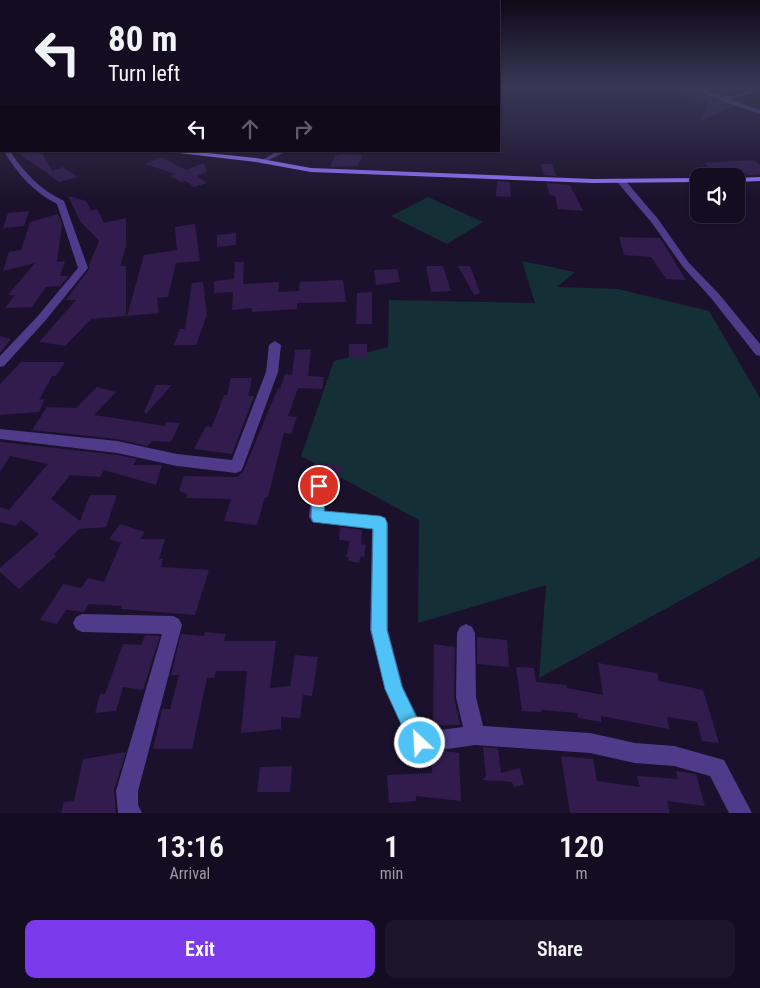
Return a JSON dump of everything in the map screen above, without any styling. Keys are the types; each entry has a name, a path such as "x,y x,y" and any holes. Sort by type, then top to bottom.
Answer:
{"street":[{"path":"0,363 41,319 83,268 61,203 50,198 16,167 8,152"},
{"path":"175,152 263,161 311,170 621,181 690,180"},
{"path":"263,161 282,152"},
{"path":"745,180 760,179"},
{"path":"621,181 655,221 686,265 715,296 760,352"},
{"path":"0,434 118,447 177,460 236,467 272,372 276,345"},
{"path":"319,486 317,517 380,523 379,630 394,689 420,743 475,735 590,743 635,753 674,756 716,767 741,813"},
{"path":"82,623 174,625 127,791 128,812 131,813"},
{"path":"466,633 466,697 475,735"}],"green space":[{"path":"428,197 483,222 447,244 391,216"},
{"path":"522,261 575,272 557,287 618,289 709,311 760,398 760,557 539,678 546,585 418,623 419,520 301,456 334,361 388,347 389,300 535,303"}],"building":[{"path":"17,152 42,152 52,171 63,167 78,177 59,182"},
{"path":"340,154 363,155 358,166 330,167 335,156"},
{"path":"161,157 186,170 204,163 207,172 197,176 207,183 194,187 186,181 182,182 170,176 175,174 145,164"},
{"path":"754,160 760,165 760,174 749,175 745,173 745,168 710,168 704,163"},
{"path":"540,164 552,164 556,176 544,175"},
{"path":"497,181 510,182 511,197 496,196"},
{"path":"546,183 570,185 583,211 558,209 555,196 550,195"},
{"path":"68,196 86,201 91,211 97,209 104,223 126,218 126,246 120,266 126,266 126,316 91,319 65,346 39,342 76,300 66,300 89,269 99,241 80,221"},
{"path":"29,211 24,226 3,228 8,213"},
{"path":"58,214 62,224 57,262 65,261 60,276 69,276 60,286 46,287 32,307 5,308 15,295 8,295 35,263 3,271 9,252 21,250 30,222"},
{"path":"195,224 200,261 176,263 168,297 157,298 159,313 127,316 144,255 177,250 175,227"},
{"path":"236,233 236,245 217,247 217,235"},
{"path":"619,237 660,238 686,280 666,279 651,257 624,255"},
{"path":"235,262 244,262 243,284 279,282 278,292 299,291 300,282 343,280 346,302 297,303 297,309 283,310 252,312 252,308 232,310 233,292 214,293 214,281 234,279"},
{"path":"426,266 443,266 451,291 431,292"},
{"path":"458,266 470,266 480,293 474,295"},
{"path":"397,269 400,282 376,285 374,270"},
{"path":"203,282 207,315 196,345 174,345 180,329 185,329 192,283"},
{"path":"372,292 372,324 356,324 357,293"},
{"path":"0,336 11,339 0,353"},
{"path":"349,344 367,344 367,357 349,357"},
{"path":"311,349 308,376 324,377 322,389 298,388 288,416 297,417 291,434 284,433 268,497 265,497 257,525 224,521 231,499 187,498 187,494 179,491 184,476 237,477 243,472 285,374 292,375 295,350"},
{"path":"21,362 65,362 56,376 52,376 39,400 45,399 39,412 0,415 0,384"},
{"path":"231,378 252,378 248,396 254,396 232,454 194,449 206,426 212,427 224,395 227,395"},
{"path":"156,385 172,385 146,414 144,412"},
{"path":"97,387 116,392 94,415 165,426 166,422 180,423 171,442 152,441 147,446 117,439 32,430 47,407 76,408"},
{"path":"0,442 117,455 137,459 133,465 162,465 156,485 104,470 100,477 70,475 51,499 80,521 90,495 117,495 106,527 79,529 54,554 56,556 19,589 0,572 0,568 39,534 21,520 15,526 0,522 0,507 9,510 48,464 10,456 0,472"},
{"path":"314,463 342,465 339,483 327,482 320,477 311,481"},
{"path":"120,524 145,532 140,539 165,539 159,559 163,559 161,567 209,570 195,615 121,609 122,606 89,604 84,612 66,610 57,624 40,620 63,584 81,588 88,578 104,582 121,543 109,539"},
{"path":"340,527 362,530 361,544 366,545 364,557 361,556 359,563 348,561 349,557 346,557 350,541 339,540"},
{"path":"205,632 226,634 224,641 276,641 270,688 290,686 295,655 318,657 312,696 303,695 300,718 281,717 281,729 241,733 247,671 216,671 214,678 207,678 192,749 153,749 162,709 170,709 179,675 171,675 181,634 204,636"},
{"path":"145,635 160,636 143,690 123,687 116,711 95,713 100,694 105,694 123,644 141,645"},
{"path":"477,637 507,640 509,667 477,664"},
{"path":"434,644 455,647 454,697 460,725 433,725"},
{"path":"598,663 657,673 659,681 703,690 719,743 702,741 697,722 667,717 669,729 601,716 601,722 578,718 577,713 541,710 541,712 522,711 516,667 534,668 536,682 566,685 567,688 603,695"},
{"path":"483,747 498,748 501,773 520,768 524,785 514,787 512,782 482,780 486,777"},
{"path":"445,751 459,753 461,801 416,796 416,801 389,803 387,775 432,773 432,753"},
{"path":"126,752 114,790 116,813 61,813 64,802 74,801 83,759"},
{"path":"561,756 593,759 597,781 640,787 637,776 678,779 676,771 696,774 705,806 667,801 670,813 570,813"},
{"path":"292,766 290,792 257,792 260,767"}],"route":[{"path":"319,486 317,517 380,523 379,630 394,689 420,743"}]}
